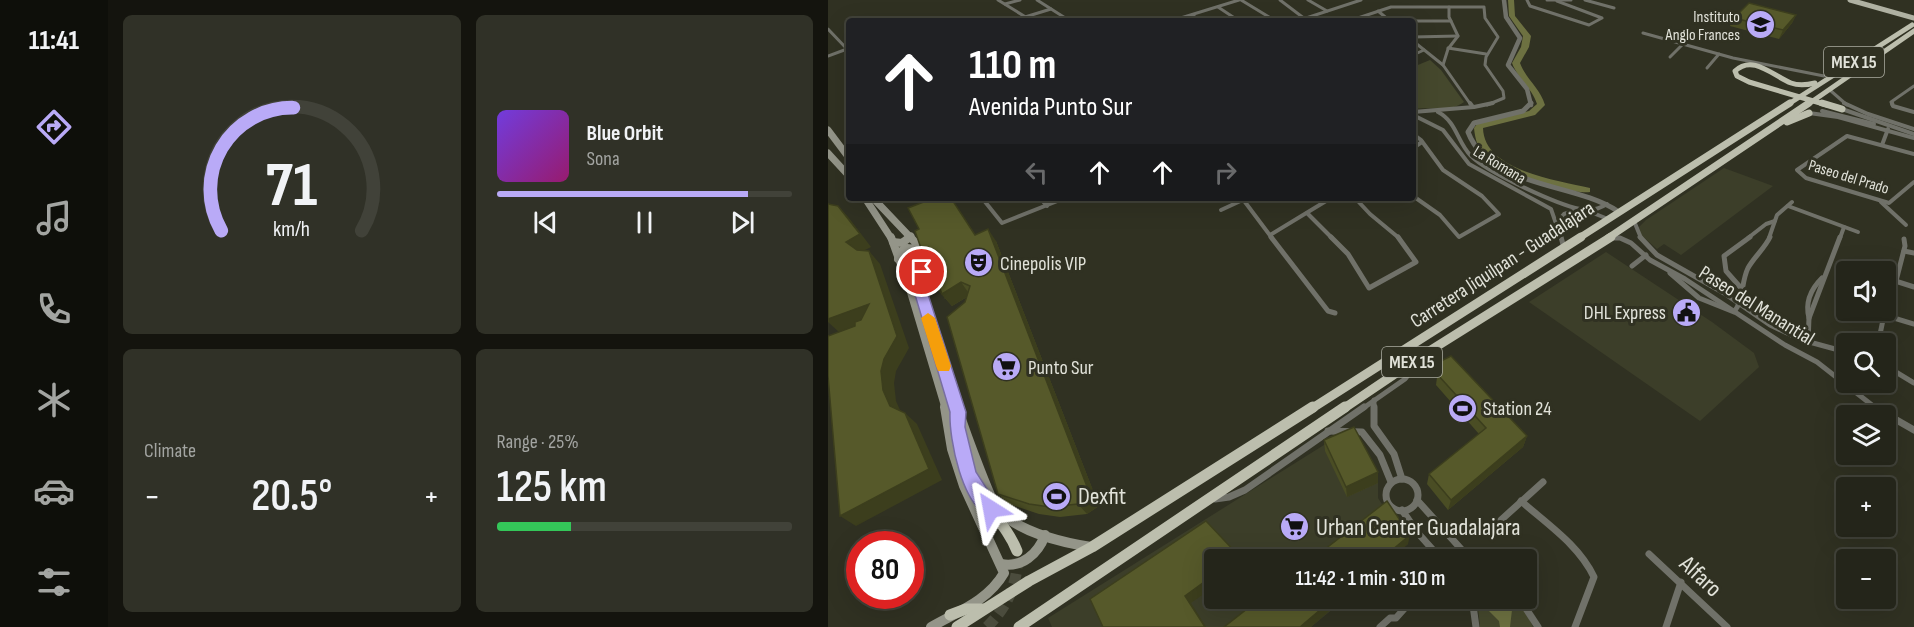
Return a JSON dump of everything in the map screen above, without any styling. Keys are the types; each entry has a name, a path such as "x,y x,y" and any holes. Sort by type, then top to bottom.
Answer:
{"highway":[{"path":"1802,105 1798,93 1913,23"},
{"path":"1802,105 1831,91 1913,23"},
{"name":"Carretera Jiquilpan - Guadalajara","path":"1019,627 1423,355 1634,221 1773,126 1913,23"},
{"path":"1815,82 1804,85 1792,83 1768,69 1757,66 1742,66 1735,70 1740,78 1844,109"},
{"path":"1757,84 1741,76 1739,70 1752,67 1771,73 1790,86 1802,105"},
{"name":"Carretera Jiquilpan - Guadalajara","path":"957,627 1029,581 1092,547 1619,212 1802,105"},
{"path":"958,412 957,427 968,474 980,496 1011,536 1017,551"},
{"path":"950,615 966,609 986,609"}],"main road":[{"path":"1850,0 1913,23"},
{"path":"1857,0 1913,23"},
{"path":"828,130 846,154"},
{"path":"828,145 837,140"},
{"path":"842,148 828,151 846,172"},
{"path":"867,201 891,236 947,413 952,449 964,486 1004,573 1000,582 991,591 932,627"},
{"path":"877,201 890,218 911,236 922,272 920,288 958,412 988,493 996,508 1010,518 1045,535 1066,543 1092,547"},
{"path":"892,242 902,243 911,236"},
{"path":"898,258 900,251 907,248 916,249"},
{"path":"1001,564 1009,566 1028,559 1040,548 1045,535"}],"street":[{"path":"998,0 1025,17 1051,9"},
{"path":"1005,4 1020,0"},
{"path":"1036,0 1065,18"},
{"path":"1182,18 1240,0 1269,17"},
{"path":"1280,0 1304,18"},
{"path":"1308,0 1327,11"},
{"path":"1342,0 1350,4"},
{"path":"1308,18 1361,0"},
{"path":"1504,0 1506,15 1520,38 1519,45 1509,57 1508,65 1527,89 1531,105 1523,111 1474,123 1468,132 1472,144 1479,155 1494,165 1525,177 1589,195 1619,212"},
{"path":"1527,0 1530,6 1589,25 1602,18 1557,1"},
{"path":"1546,0 1571,0"},
{"path":"1584,0 1614,8"},
{"path":"1218,7 1234,18"},
{"path":"1358,18 1394,7 1484,7 1487,22 1498,37 1486,54 1448,48"},
{"path":"1449,7 1451,21 1458,36"},
{"path":"1378,11 1386,18"},
{"path":"1192,15 1196,18"},
{"path":"1416,21 1451,21"},
{"path":"828,29 846,48"},
{"path":"1643,33 1719,54 1824,76"},
{"path":"1416,39 1458,36"},
{"path":"1443,65 1448,48 1458,36"},
{"path":"1416,42 1443,65 1473,106"},
{"path":"1670,57 1683,44"},
{"path":"828,56 846,49"},
{"path":"1416,54 1424,50"},
{"name":"La Romana","path":"1416,113 1473,106 1504,98 1503,91 1487,70 1486,54"},
{"path":"1707,68 1719,54"},
{"path":"1805,73 1815,82"},
{"path":"1914,86 1891,102 1893,106 1914,112"},
{"path":"1831,91 1852,121"},
{"path":"1802,105 1825,111 1834,107 1835,99"},
{"path":"1802,105 1825,111 1844,109 1914,133"},
{"path":"1802,105 1896,133 1914,133"},
{"path":"1450,119 1464,107"},
{"path":"1844,109 1872,125"},
{"path":"1422,118 1429,111"},
{"name":"La Romana","path":"1436,111 1450,119 1468,152 1480,164 1562,204 1608,219"},
{"name":"La Romana","path":"1416,115 1446,133 1469,164 1551,209"},
{"path":"1867,141 1872,125"},
{"path":"1882,145 1888,130"},
{"path":"1446,133 1456,131"},
{"path":"1416,137 1443,170 1482,196 1499,214 1459,237 1440,215 1416,198"},
{"name":"Paseo del Prado","path":"1914,154 1844,137 1797,170 1806,178 1891,202 1914,182"},
{"path":"1416,146 1422,142"},
{"path":"1880,200 1906,225"},
{"path":"984,201 1002,224 1058,201"},
{"path":"1043,201 1047,206"},
{"path":"1221,210 1240,201"},
{"path":"1245,201 1328,311 1335,313"},
{"path":"1270,235 1326,201"},
{"path":"1307,213 1348,254 1368,291 1418,262 1398,236 1358,201"},
{"path":"1734,312 1740,305 1741,288 1749,266 1768,241 1774,221 1792,202"},
{"path":"1562,204 1558,208 1551,209 1564,248"},
{"name":"La Romana","path":"1557,222 1564,214 1580,209 1601,208 1607,204"},
{"path":"1788,206 1858,232"},
{"name":"Paseo del Manantial","path":"1634,221 1637,232 1651,250 1668,262 1715,288 1762,321 1808,342 1836,349"},
{"path":"1741,288 1726,271 1724,256 1766,224 1774,221"},
{"path":"1808,342 1809,318 1807,314 1810,296 1814,287 1824,277 1844,227"},
{"name":"Paseo del Manantial","path":"1608,238 1629,241 1644,256 1685,279 1785,345 1817,362 1836,376"},
{"path":"1904,239 1904,251 1896,281 1914,287"},
{"path":"1632,266 1651,250"},
{"path":"1904,251 1914,254"},
{"path":"1896,319 1914,324"},
{"path":"1210,499 1228,497 1245,490 1405,379 1423,355"},
{"path":"1896,372 1914,383"},
{"name":"Paseo del Manantial","path":"1856,393 1872,406 1914,430"},
{"path":"1374,400 1374,426 1394,454 1402,479 1415,486 1417,500 1461,549"},
{"path":"1327,431 1362,432 1373,442 1383,458 1391,483"},
{"path":"1383,458 1394,454"},
{"path":"1402,479 1391,483 1386,491 1387,501 1394,508 1402,510 1411,507 1417,500"},
{"path":"1501,520 1543,482"},
{"path":"1521,501 1571,546 1592,571 1594,577 1575,627"},
{"path":"1402,510 1432,549"},
{"name":"Alfaro","path":"1649,554 1726,627"},
{"path":"1666,627 1681,582"},
{"path":"1380,627 1390,618 1396,623 1406,609"},
{"path":"1474,609 1476,627"},
{"path":"1526,609 1538,627"}],"shaded area":[{"path":"1430,60 1441,70 1464,102 1446,108 1416,108 1416,66"},
{"path":"1724,168 1773,186 1681,255 1664,244 1657,249 1640,234 1639,227 1646,220"},
{"path":"1606,252 1712,322 1754,353 1759,367 1700,421 1529,302"},
{"name":"Urban Center Guadalajara","path":"1340,435 1361,447 1378,483 1378,498 1408,544 1402,549 1204,549 1204,609 1333,609 1311,627 1052,627 1048,618"},
{"path":"1478,609 1525,609 1533,627 1480,627"},
{"path":"1487,609 1511,609 1510,627 1500,627 1499,621"}],"building":[{"path":"1749,3 1796,15 1783,30 1734,18"},
{"name":"Punto Sur","path":"926,201 953,201 975,235 988,229 1091,497 1078,504 1050,507 1029,504 998,494 947,317 965,302 970,286 961,282 942,294 938,284 934,286 915,231 919,229 908,208"},
{"path":"828,204 838,206 860,234 846,242 857,250 869,251 897,336 884,359 881,371 883,390 890,406 905,413 929,469 840,516 828,376 828,336 855,326 855,322 861,320 869,304 828,319"},
{"path":"1451,356 1527,436 1451,500 1429,474 1486,428 1437,374 1439,362"},
{"path":"1354,427 1378,472 1346,487 1324,440"},
{"path":"1387,501 1410,535 1393,549 1325,549"},
{"path":"1206,521 1232,549 1204,549 1204,582 1185,596 1205,627 1103,627 1090,599"},
{"path":"1247,609 1321,609 1300,627 1224,627"}],"waterway":[{"path":"1511,0 1512,16 1527,36 1525,47 1516,63 1521,74 1536,91 1541,105 1532,113 1480,126 1478,128 1481,143 1489,155 1519,172 1587,190"}],"tunnel":[{"path":"987,627 1000,612 1013,588 1018,559"}],"slow traffic":[{"path":"928,318 943,366"}],"place":[{"name":"Instituto Anglo Frances","path":"1761,25"},
{"name":"Cinepolis VIP","path":"979,263"},
{"name":"DHL Express","path":"1687,312"},
{"name":"Punto Sur","path":"1007,367"},
{"name":"Station 24","path":"1462,408"},
{"name":"Dexfit","path":"1057,496"},
{"name":"Urban Center Guadalajara","path":"1295,527"}],"route":[{"path":"922,272 920,288 958,412 957,427 968,474 980,496 991,509"}]}
